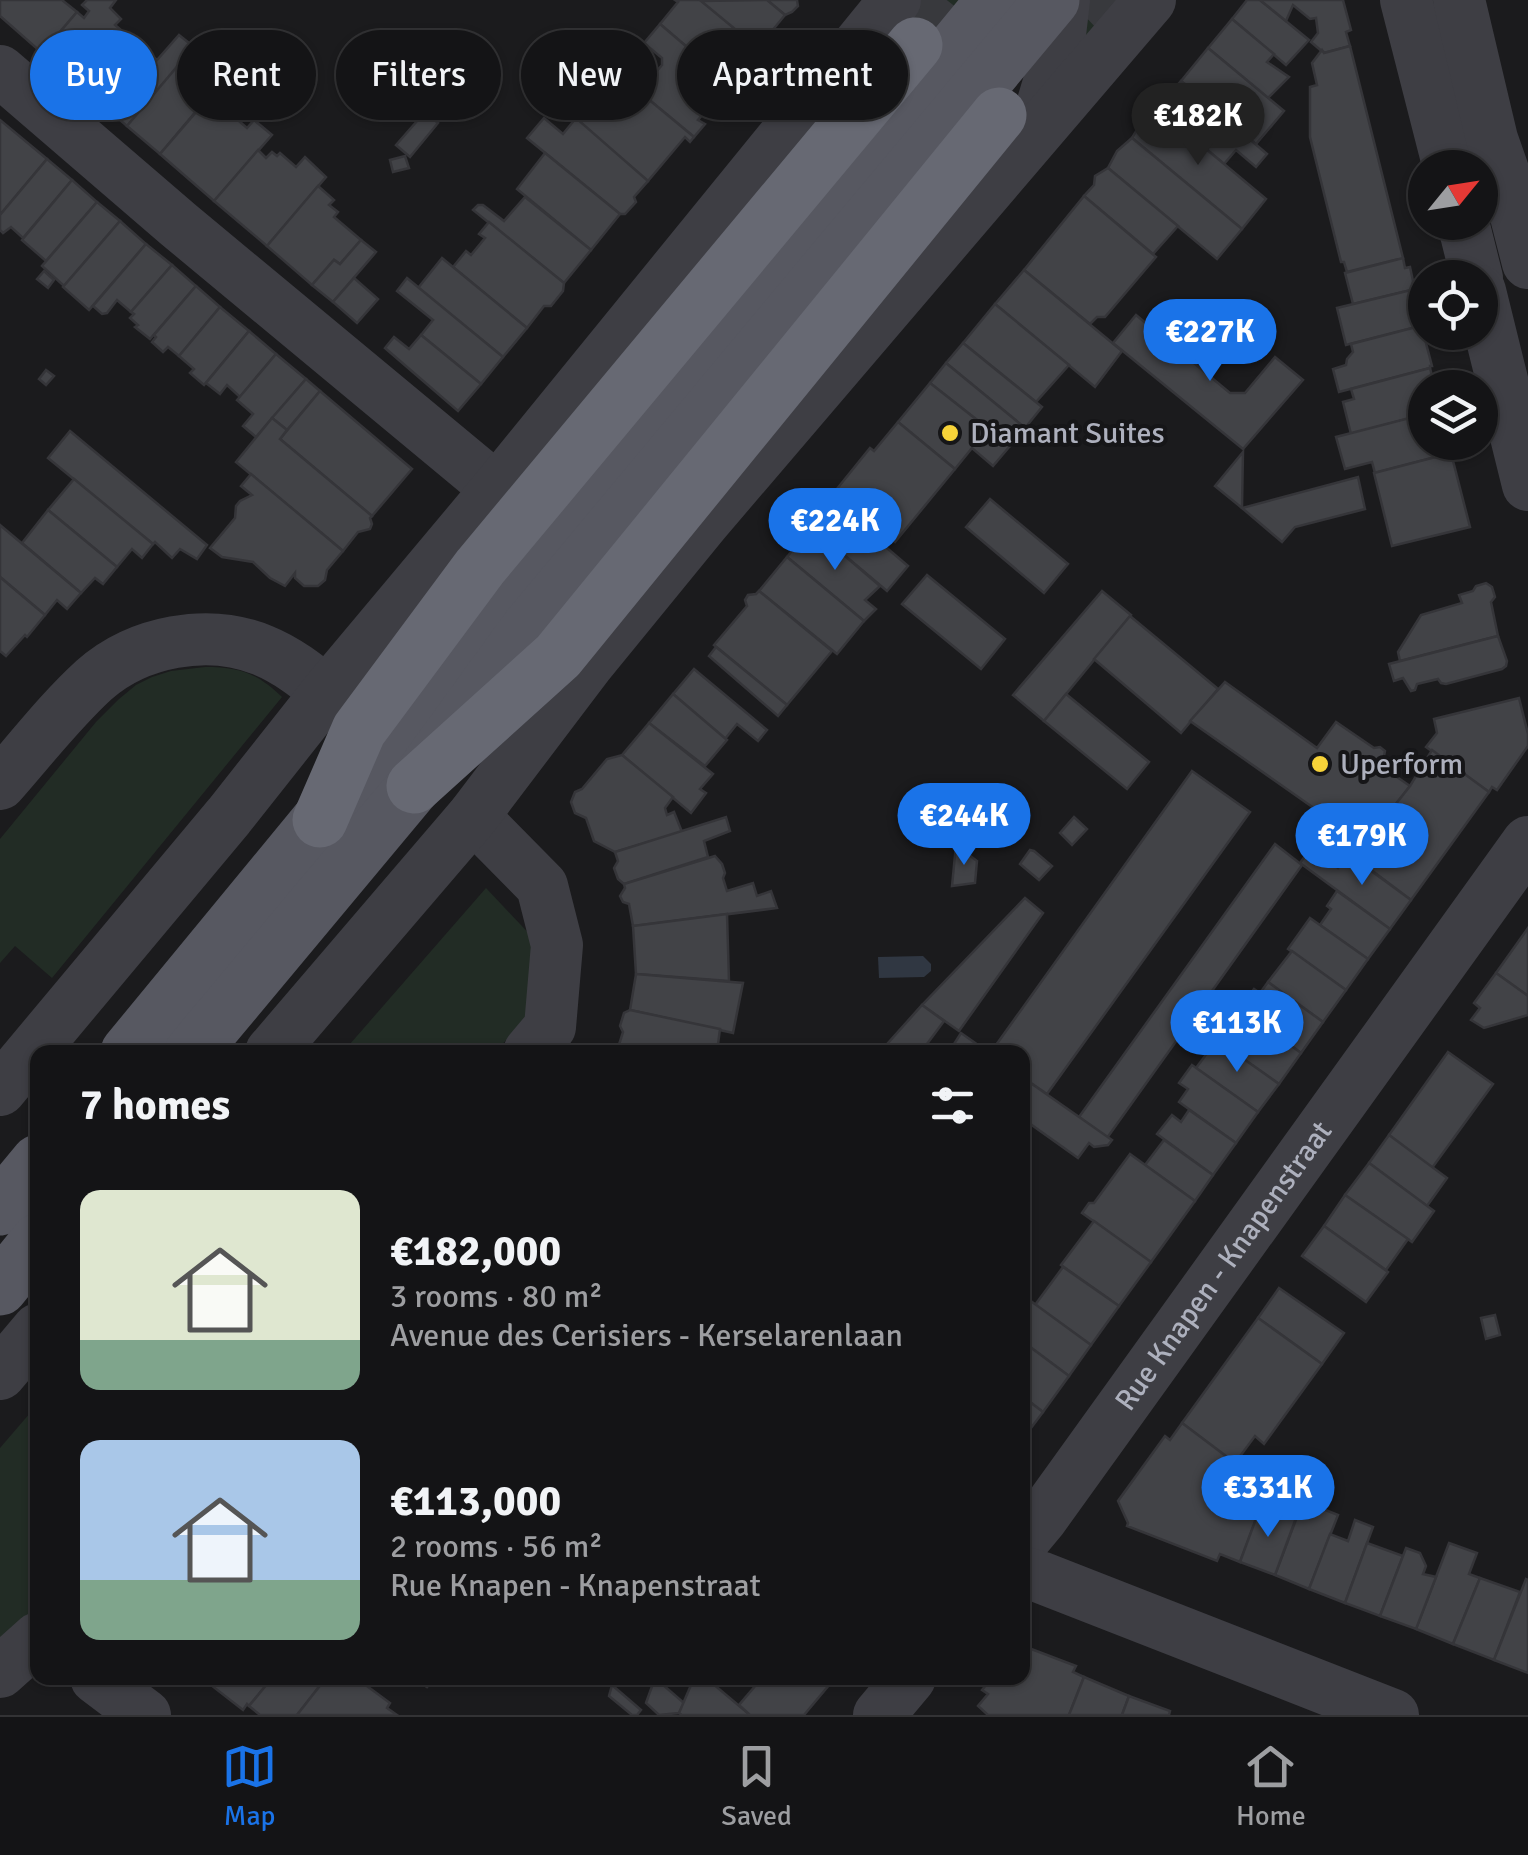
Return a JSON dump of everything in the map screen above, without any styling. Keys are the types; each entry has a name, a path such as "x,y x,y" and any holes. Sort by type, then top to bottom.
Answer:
{"highway":[{"path":"320,820 359,730 480,568 905,23"},
{"path":"414,786 558,656 1016,125"}],"main road":[{"path":"134,1045 994,0"},
{"path":"198,1045 414,786 530,626 1052,0"},
{"path":"0,1208 30,1172"},
{"path":"0,1288 30,1251"}],"street":[{"path":"277,1045 473,816 588,664 1016,125 1058,52 1064,0"},
{"path":"1016,125 1150,0"},
{"path":"1406,0 1444,150"},
{"path":"1459,0 1492,139 1528,263"},
{"path":"38,1045 496,489 905,23"},
{"path":"0,71 178,225 496,489"},
{"path":"1495,350 1528,485"},
{"path":"0,784 96,679 134,655 160,646 216,640 251,646 284,660 327,692"},
{"path":"473,816 542,886 558,945 550,1027 536,1045"},
{"name":"Rue Knapen - Knapenstraat","path":"1030,1532 1528,842"},
{"path":"0,1090 30,1054"},
{"path":"0,1374 30,1338"},
{"path":"1030,1574 1393,1715"},
{"path":"0,1672 30,1645"},
{"path":"105,1685 145,1715"},
{"path":"879,1715 904,1685"}],"shaded area":[{"path":"928,0 969,0 925,54 908,39 908,30 903,30"},
{"path":"1081,0 1129,0 1072,69"},
{"path":"205,667 247,673 282,697 52,978 15,946 0,963 0,839 119,699 152,677"},
{"path":"486,888 535,940 537,1003 502,1045 349,1045"},
{"path":"923,956 931,964 931,971 924,977 879,978 878,957"},
{"path":"30,1413 30,1621 0,1657 0,1448"}],"building":[{"path":"0,0 62,0 77,12 62,30 30,30 30,42 0,16"},
{"path":"87,0 116,0 110,8 121,19 115,25 121,30 62,30 77,12 84,18 89,11 82,5"},
{"path":"675,0 701,0 737,30 677,30 677,39 660,24 678,2"},
{"path":"767,0 797,0 798,6 785,15"},
{"path":"767,0 785,15 773,30 736,30 701,1"},
{"path":"1247,0 1260,0 1309,40 1286,65 1232,19"},
{"path":"1260,0 1343,0 1351,30 1346,32 1350,46 1324,53 1311,42 1318,33 1316,18 1310,19 1293,5 1286,21"},
{"path":"1232,19 1274,54 1267,62 1289,77 1268,98 1208,48"},
{"path":"660,24 677,39 677,120 705,124 694,137 657,106 657,71 662,58 657,54 655,30"},
{"path":"177,37 177,67 157,91 157,60"},
{"path":"1350,46 1403,258 1347,272 1341,262 1310,137 1310,87 1317,85 1312,63 1322,50 1324,53"},
{"path":"1208,48 1284,111 1256,144 1181,81"},
{"path":"177,67 177,120 189,120 160,154 127,126 132,120 157,120 157,90"},
{"path":"1181,81 1267,154 1256,167 1236,150 1224,164 1157,108"},
{"path":"657,106 694,137 690,142 685,137 648,181 577,120 657,120"},
{"path":"1157,108 1266,199 1242,229 1132,138 1142,121"},
{"path":"0,120 47,159 0,215"},
{"path":"189,120 238,120 247,128 254,120 272,135 214,201 160,154"},
{"path":"418,120 438,123 410,157 396,145"},
{"path":"542,120 563,134 578,120 648,181 634,197 636,202 620,214 527,138"},
{"path":"1132,138 1242,229 1217,259 1108,168 1117,151"},
{"path":"258,150 266,158 272,152 277,156 280,153 296,167 305,157 326,177 267,246 214,201"},
{"path":"545,153 620,214 591,250 517,189"},
{"path":"405,156 409,168 393,172 390,160"},
{"path":"47,159 72,180 23,238 11,227 3,233 0,215"},
{"path":"1108,168 1178,226 1153,254 1084,196 1094,185 1095,176"},
{"path":"72,180 97,202 46,261 22,240"},
{"path":"318,186 334,200 329,205 338,212 334,217 361,240 340,264 334,260 312,285 267,246"},
{"path":"1084,196 1156,257 1105,317 1097,317 1090,324 1024,270"},
{"path":"525,197 591,250 564,283 473,210 483,205 504,221"},
{"path":"97,202 120,221 64,286 42,266"},
{"path":"120,221 146,244 89,310 63,287"},
{"path":"489,222 564,283 563,291 551,306 544,306 527,328 453,267 466,251 471,255 485,238 479,234"},
{"path":"361,240 376,252 333,302 312,285 334,260 340,264"},
{"path":"146,244 172,265 131,312 117,300 102,314 93,306"},
{"path":"442,258 527,328 503,357 418,288"},
{"path":"1403,258 1408,267 1408,291 1353,304 1345,273"},
{"path":"172,265 196,286 150,339 135,327 138,325 130,318 134,314 131,312"},
{"path":"1024,270 1122,351 1095,387 995,304"},
{"path":"44,271 54,280 48,288 37,279"},
{"path":"354,278 378,299 357,323 333,302"},
{"path":"407,278 503,357 481,384 421,335 433,320 397,291"},
{"path":"196,286 220,307 179,356 168,347 163,352 152,342 154,335"},
{"path":"1408,291 1408,329 1346,345 1337,308"},
{"path":"995,304 1069,365 1036,402 963,343"},
{"path":"220,307 249,331 204,385 179,356"},
{"path":"1136,315 1230,393 1245,393 1275,357 1303,380 1243,449 1113,343"},
{"path":"1408,329 1408,350 1428,350 1432,366 1339,392 1333,369 1346,365 1353,352 1351,344"},
{"path":"249,331 276,354 240,397 227,385 220,394 206,383"},
{"path":"421,335 481,384 458,411 385,348 394,337 409,349"},
{"path":"963,343 1042,407 1025,428 946,363"},
{"path":"276,354 306,379 256,437 243,426 253,414 237,400"},
{"path":"946,363 1025,428 1010,446 930,383"},
{"path":"46,370 54,376 46,385 39,379"},
{"path":"1408,374 1408,419 1351,434 1343,402 1354,399 1351,389"},
{"path":"306,379 320,391 287,430 272,418"},
{"path":"930,383 1010,446 993,466 972,448 955,469 898,422"},
{"path":"320,391 412,469 372,516 280,439"},
{"path":"272,418 287,430 280,439 372,516 370,529 358,532 343,551 236,462"},
{"path":"1408,418 1408,460 1424,460 1375,473 1372,462 1345,469 1336,437"},
{"path":"898,422 955,469 895,542 836,490 870,448 874,451"},
{"path":"70,431 207,545 197,559 180,549 172,558 48,458"},
{"path":"1243,452 1242,508 1215,486"},
{"path":"1424,460 1453,460 1470,527 1392,546 1374,473"},
{"path":"251,474 343,551 318,586 304,586 295,573 285,586 253,562 222,557 210,548 235,518 236,506 252,495 241,486"},
{"path":"1358,477 1365,509 1295,527 1282,542 1242,508"},
{"path":"74,479 153,544 142,558 132,549 117,567 48,510"},
{"path":"838,494 887,535 881,543 908,566 887,591 811,527"},
{"path":"990,499 1068,564 1044,593 966,527"},
{"path":"48,510 117,567 103,584 95,578 81,593 22,543"},
{"path":"0,525 81,593 67,609 57,600 45,615 0,577"},
{"path":"811,527 880,586 865,600 876,609 864,621 787,557"},
{"path":"787,557 864,621 837,654 759,591"},
{"path":"927,575 1005,639 981,669 902,604"},
{"path":"0,577 45,615 6,656 0,651"},
{"path":"1486,583 1495,597 1491,602 1498,636 1400,661 1398,652 1421,615 1462,603 1459,595"},
{"path":"759,591 832,651 787,705 714,645 747,606 748,595"},
{"path":"1102,591 1131,615 1044,721 1013,695"},
{"path":"1130,616 1218,689 1181,733 1094,659"},
{"path":"1498,636 1507,661 1502,669 1446,684 1438,679 1417,684 1411,691 1403,678 1394,681 1389,664"},
{"path":"716,647 787,705 778,716 709,656"},
{"path":"694,669 767,730 758,741 737,724 725,739 673,694"},
{"name":"Uperform","path":"1225,682 1317,748 1336,722 1374,748 1385,751 1384,756 1390,761 1384,768 1410,786 1365,844 1190,721"},
{"path":"673,694 727,740 705,766 649,723"},
{"path":"1066,694 1149,762 1127,789 1044,721"},
{"path":"1519,698 1528,746 1497,790 1492,787 1489,792 1426,747 1437,733 1434,719"},
{"path":"649,723 713,774 700,789 706,793 691,813 622,755"},
{"path":"1432,750 1489,792 1411,900 1354,857 1410,786"},
{"path":"622,755 673,797 665,808 667,815 674,812 682,832 615,852 594,841 586,818 575,813 571,802 575,792 607,759"},
{"path":"1192,771 1250,812 1047,1094 1030,1082 1030,1045 996,1045"},
{"path":"726,817 730,831 704,841 708,857 624,884 618,879 615,852"},
{"path":"1074,817 1087,829 1072,845 1060,833"},
{"path":"1275,844 1302,865 1107,1138 1079,1117"},
{"path":"956,845 977,861 975,883 952,886"},
{"path":"1030,850 1052,866 1039,880 1020,864"},
{"path":"1348,854 1411,900 1390,929 1300,863 1305,856 1314,864 1324,858 1338,868"},
{"path":"715,856 722,864 727,891 753,883 757,896 771,891 777,908 633,926 629,904 620,896 624,884"},
{"path":"1337,891 1390,929 1368,959 1320,925"},
{"path":"1025,898 1043,913 959,1031 922,1005"},
{"path":"727,914 729,981 636,974 633,926"},
{"path":"1310,918 1368,959 1346,990 1288,949"},
{"path":"1528,928 1528,996 1496,973"},
{"path":"1292,951 1346,990 1323,1022 1268,982"},
{"path":"1496,973 1528,996 1528,1015 1484,1028 1471,1020 1480,1008 1474,1003"},
{"path":"636,974 743,983 733,1033 630,1010"},
{"path":"1268,982 1323,1022 1301,1053 1240,1008 1254,989 1260,993"},
{"path":"922,1005 944,1021 926,1045 886,1045"},
{"path":"1240,1008 1301,1053 1279,1084 1215,1039"},
{"path":"630,1010 720,1029 718,1045 619,1045 624,1013"},
{"path":"961,1033 978,1045 953,1045"},
{"path":"1214,1038 1279,1084 1258,1112 1196,1068"},
{"path":"1448,1052 1493,1084 1432,1168 1389,1135"},
{"path":"1192,1065 1258,1112 1236,1143 1179,1102 1188,1089 1179,1083"},
{"path":"1030,1083 1112,1140 1108,1145 1094,1147 1089,1143 1078,1158 1030,1124"},
{"path":"1189,1110 1236,1143 1213,1175 1157,1134 1172,1115 1181,1122"},
{"path":"1389,1135 1447,1178 1427,1206 1369,1163"},
{"path":"1164,1140 1213,1175 1195,1201 1145,1165"},
{"path":"1130,1154 1195,1201 1151,1262 1082,1213"},
{"path":"1369,1163 1434,1211 1412,1242 1345,1195"},
{"path":"1345,1195 1408,1239 1386,1270 1324,1226"},
{"path":"1094,1221 1151,1262 1119,1306 1061,1265"},
{"path":"1324,1226 1388,1272 1366,1302 1302,1256"},
{"path":"1063,1267 1119,1306 1091,1345 1035,1305"},
{"path":"1279,1288 1344,1333 1322,1364 1258,1318"},
{"path":"1030,1300 1091,1345 1069,1376 1030,1347"},
{"path":"1495,1315 1500,1335 1486,1339 1481,1318"},
{"path":"1258,1318 1322,1364 1264,1444 1255,1436 1235,1463 1182,1423"},
{"path":"1030,1347 1069,1376 1043,1412 1030,1402"},
{"path":"1030,1402 1043,1412 1030,1429"},
{"path":"1182,1423 1235,1463 1222,1480 1215,1475 1207,1485 1208,1496 1224,1495 1239,1501 1242,1494 1263,1501 1240,1562 1220,1554 1217,1561 1127,1526 1118,1501 1165,1436 1170,1440"},
{"path":"1303,1501 1338,1515 1309,1589 1275,1575"},
{"path":"1261,1505 1296,1518 1275,1575 1240,1562"},
{"path":"1355,1520 1373,1527 1345,1603 1309,1589 1330,1534 1348,1541"},
{"path":"1367,1543 1403,1556 1380,1616 1345,1603"},
{"path":"1449,1543 1477,1553 1469,1574 1480,1578 1453,1644 1416,1629"},
{"path":"1406,1548 1420,1553 1426,1566 1423,1574 1436,1577 1416,1629 1380,1616"},
{"path":"1480,1578 1520,1592 1494,1660 1453,1644"},
{"path":"1528,1580 1528,1673 1494,1660"},
{"path":"1030,1649 1076,1666 1073,1672 1084,1677 1069,1715 988,1715 978,1706 988,1694 982,1690 986,1685 1030,1685"},
{"path":"1084,1677 1129,1696 1122,1715 1069,1715"},
{"path":"211,1685 266,1685 243,1710"},
{"path":"266,1685 320,1685 297,1715 260,1715 249,1706"},
{"path":"321,1685 366,1685 390,1703 387,1708 397,1715 297,1715"},
{"path":"612,1685 641,1710 637,1715 609,1696"},
{"path":"652,1685 663,1685 684,1703 679,1713 659,1715 646,1703"},
{"path":"691,1685 714,1685 750,1715 682,1715 679,1713"},
{"path":"756,1685 829,1685 804,1715 750,1715 739,1705"},
{"path":"1129,1696 1170,1711 1169,1715 1122,1715"}],"tunnel":[{"path":"915,45 950,0"},
{"path":"1033,82 1119,0"}],"place":[{"name":"Diamant Suites","path":"950,433"},
{"name":"Uperform","path":"1320,764"}]}
